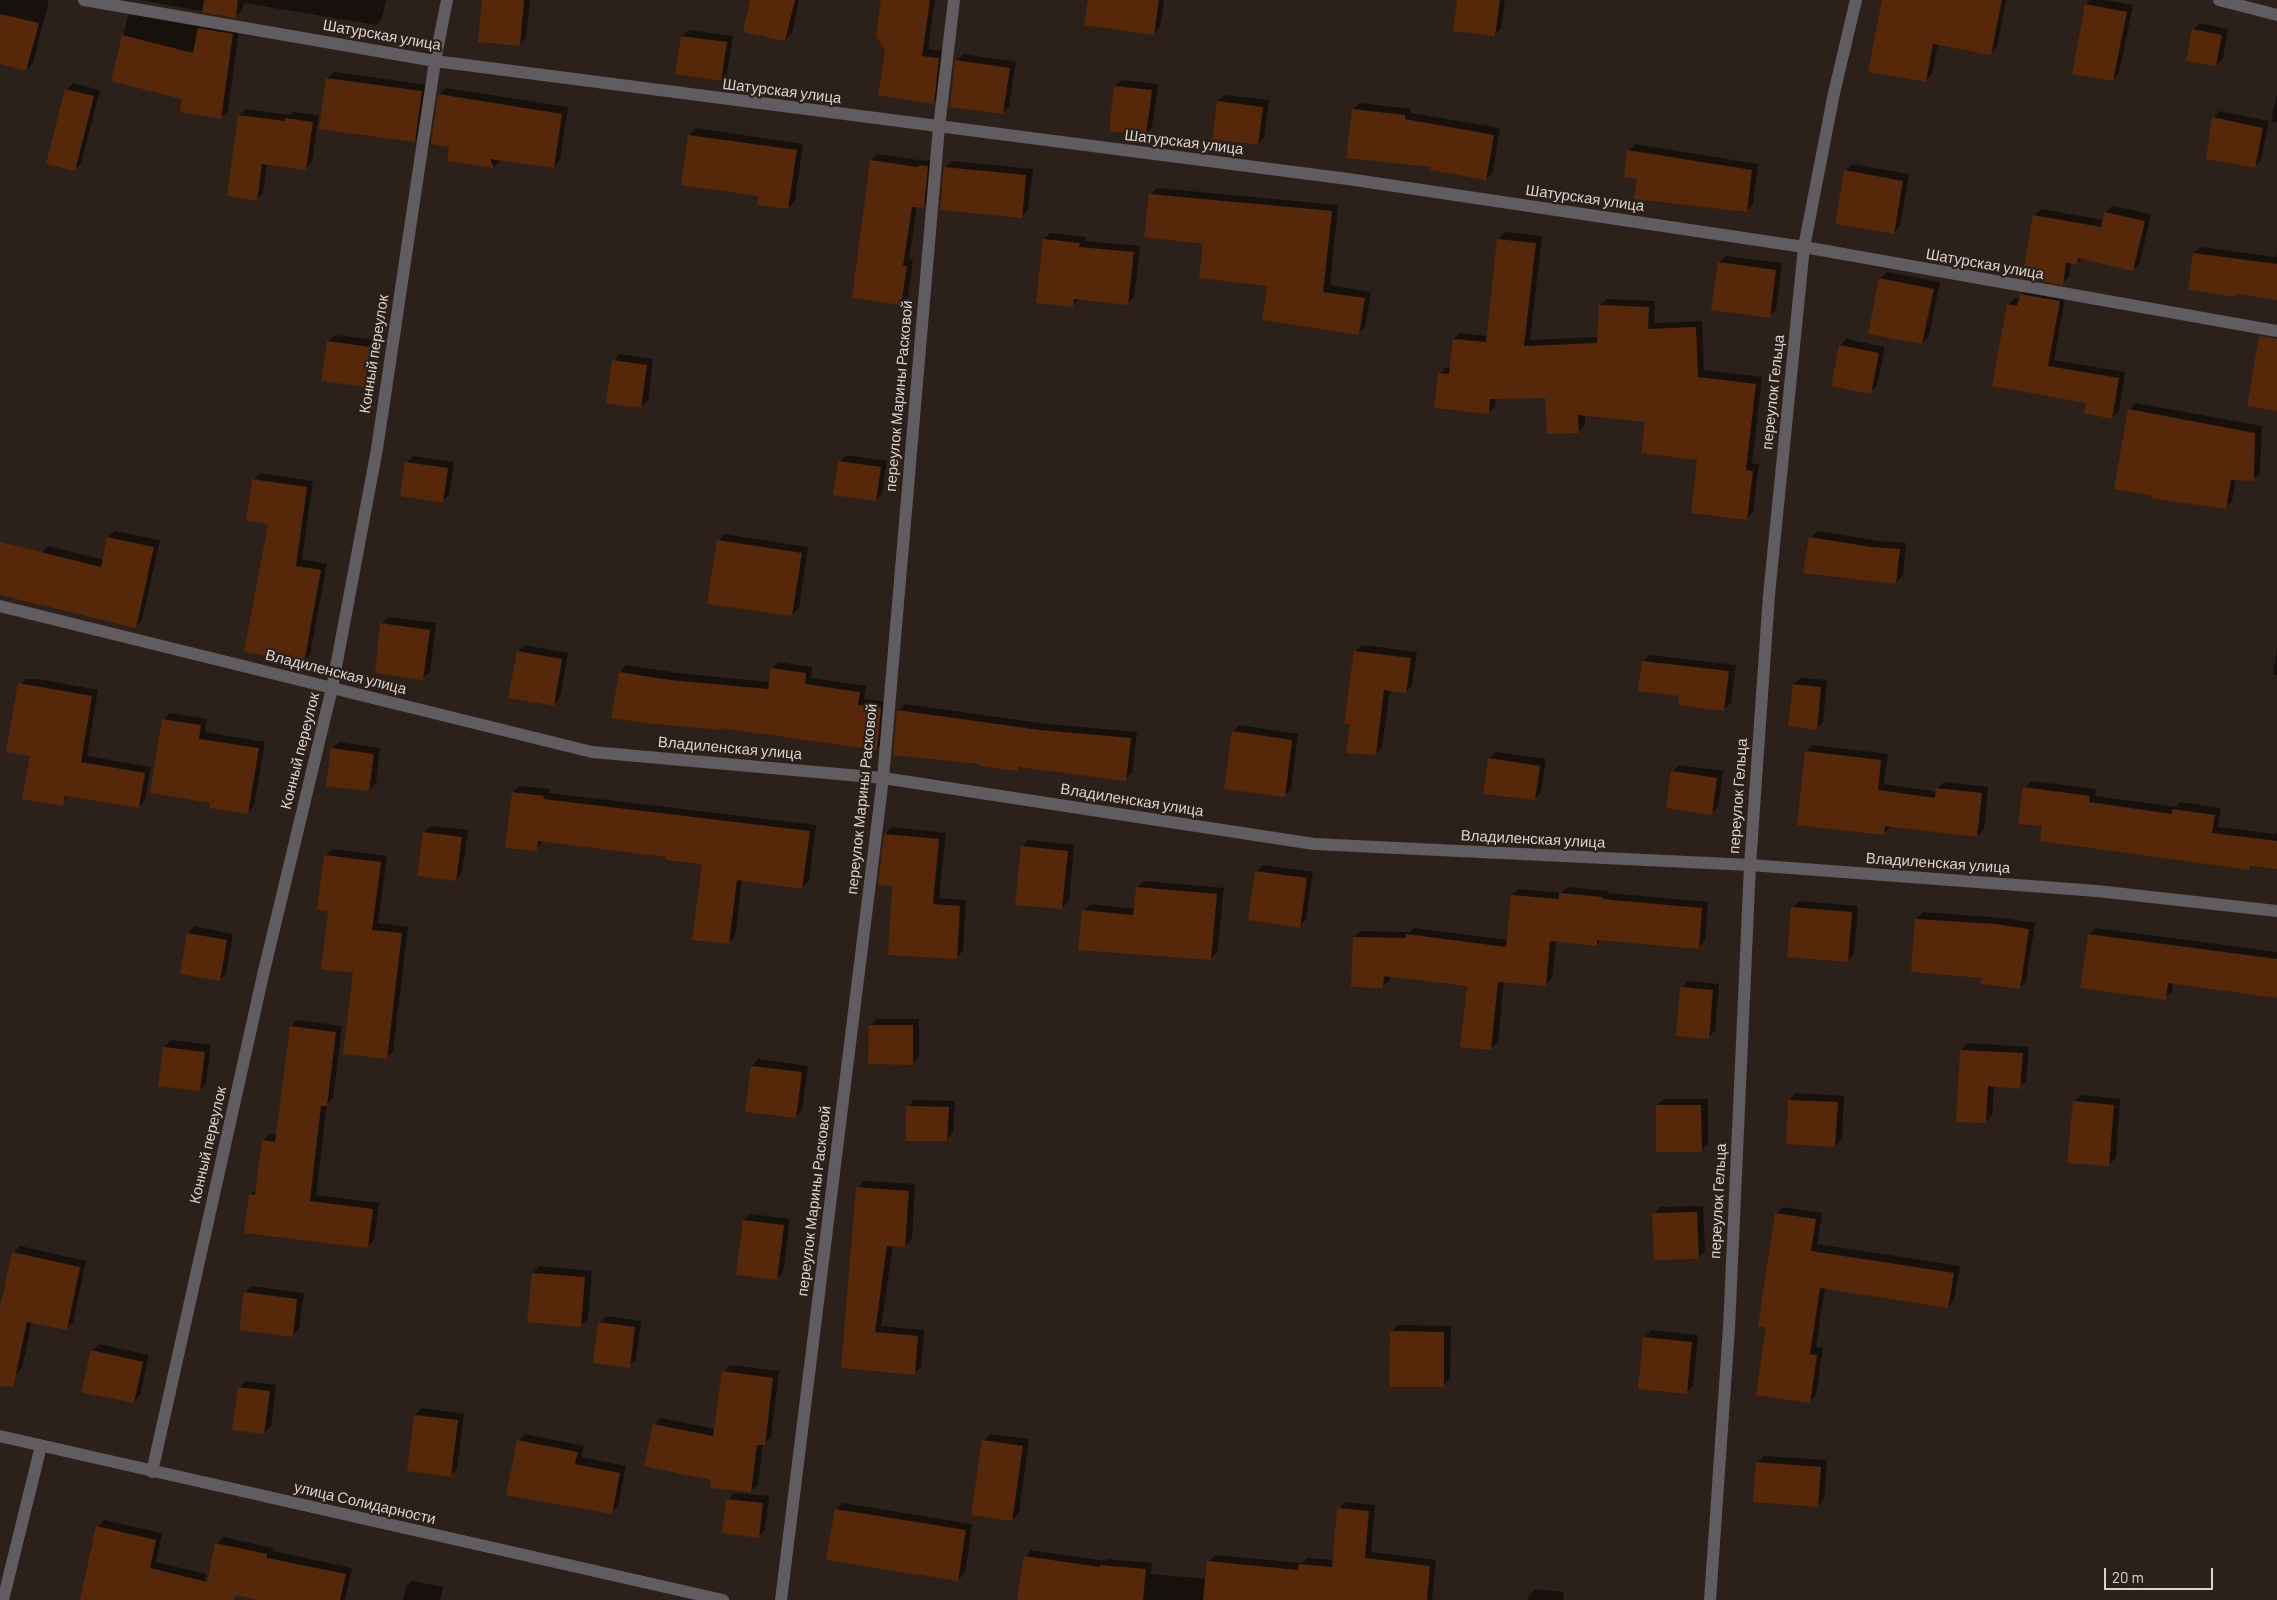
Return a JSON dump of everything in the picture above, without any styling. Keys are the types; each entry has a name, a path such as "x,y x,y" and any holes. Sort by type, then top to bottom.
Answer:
{"street":[{"name":"Шатурская улица","path":"84,0 435,61 1348,179 1804,247 2277,331"},
{"name":"Конный переулок","path":"152,1472 263,975 332,688 376,449 435,61 447,0"},
{"name":"переулок Марины Расковой","path":"782,1600 883,778 939,127 954,0"},
{"name":"переулок Гельца","path":"1710,1600 1729,1328 1750,865 1769,595 1804,247 1834,93 1856,0"},
{"path":"2219,0 2277,15"},
{"name":"Владиленская улица","path":"0,606 592,752 883,778 1314,844 1750,865 2097,891 2277,911"},
{"name":"улица Солидарности","path":"0,1436 723,1600"},
{"path":"3,1600 41,1446"}],"building":[{"path":"204,0 238,0 236,18 202,12"},
{"path":"482,0 524,0 520,46 478,42"},
{"path":"750,0 795,0 785,41 743,32"},
{"path":"881,0 930,0 922,56 939,58 934,104 878,95 885,50 876,36"},
{"path":"1088,0 1159,0 1154,35 1084,25"},
{"path":"1457,0 1500,0 1495,36 1453,31"},
{"path":"1882,0 2002,0 1991,55 1933,44 1926,82 1868,72"},
{"path":"2085,4 2127,12 2113,81 2072,74"},
{"path":"0,14 39,23 26,71 0,64"},
{"path":"198,28 233,34 221,119 180,112 182,99 111,81 122,35 193,53"},
{"path":"2192,29 2222,35 2216,66 2186,61"},
{"path":"681,36 727,42 721,81 675,74"},
{"path":"955,60 1010,68 1003,114 950,107"},
{"path":"326,78 422,91 415,142 319,129"},
{"path":"1114,86 1152,90 1146,135 1109,131"},
{"path":"65,89 94,96 75,171 46,164"},
{"path":"438,94 562,114 554,168 490,159 494,168 447,161 449,147 431,144"},
{"path":"1217,101 1263,107 1258,145 1212,139"},
{"path":"1352,109 1405,115 1405,119 1494,135 1486,180 1430,170 1431,167 1346,158"},
{"path":"238,115 285,121 285,118 313,122 306,170 262,164 257,201 227,196"},
{"path":"2212,117 2263,128 2255,168 2206,159"},
{"path":"688,135 797,150 788,209 757,205 758,196 681,185"},
{"path":"1627,150 1752,170 1747,212 1634,199 1637,179 1624,177"},
{"path":"870,160 917,167 920,165 928,166 924,208 912,207 903,266 907,266 901,305 852,298"},
{"path":"944,167 1026,175 1022,218 940,210"},
{"path":"1844,170 1903,181 1894,234 1835,224"},
{"path":"1149,194 1332,211 1323,292 1365,298 1359,335 1262,320 1267,286 1199,278 1203,244 1144,237"},
{"path":"2104,212 2145,221 2133,271 2078,258 2077,264 2066,263 2063,285 2022,278 2033,215 2101,227"},
{"path":"1043,239 1080,243 1079,247 1134,252 1128,305 1074,299 1073,307 1036,303"},
{"path":"1497,239 1536,243 1524,346 1597,343 1599,305 1649,307 1648,329 1696,327 1698,377 1756,384 1746,470 1753,471 1747,520 1691,513 1697,460 1641,453 1645,422 1578,415 1579,433 1547,434 1545,398 1490,399 1489,414 1434,408 1438,373 1449,374 1453,339 1486,342"},
{"path":"2193,253 2277,264 2277,300 2236,294 2236,297 2188,290"},
{"path":"1718,262 1776,270 1770,318 1711,310"},
{"path":"1879,278 1934,289 1922,344 1868,334"},
{"path":"2020,294 2060,301 2048,366 2119,378 2112,419 2084,413 2086,403 1992,386 2007,304 2017,306"},
{"path":"2259,336 2277,339 2277,411 2247,406"},
{"path":"327,341 370,347 365,387 321,381"},
{"path":"1839,345 1879,353 1871,394 1831,386"},
{"path":"612,360 647,365 641,408 606,403"},
{"path":"2128,409 2255,433 2254,481 2231,480 2226,509 2152,498 2152,496 2114,489"},
{"path":"838,461 881,467 876,501 833,495"},
{"path":"405,462 448,468 443,503 400,496"},
{"path":"252,479 307,487 296,566 321,570 304,663 244,652 268,524 246,521"},
{"path":"107,537 154,547 136,628 0,595 0,542 101,567"},
{"path":"1809,537 1871,547 1900,549 1896,584 1803,573"},
{"path":"717,540 802,553 792,616 707,604"},
{"path":"380,623 430,630 423,680 375,673"},
{"path":"517,651 562,659 554,706 508,698"},
{"path":"1354,651 1411,658 1406,693 1384,690 1376,755 1346,753 1350,724 1344,723"},
{"path":"1642,661 1729,671 1724,711 1678,705 1679,696 1638,691"},
{"path":"771,668 806,673 805,684 860,692 858,705 881,708 877,750 721,728 721,730 611,718 619,672 670,680 768,689"},
{"path":"18,683 92,696 81,762 145,773 139,808 65,796 63,806 22,799 30,756 6,752"},
{"path":"1793,684 1821,687 1817,730 1788,726"},
{"path":"897,710 1040,730 1131,738 1126,781 1018,767 1018,771 978,766 979,764 893,755"},
{"path":"162,719 201,725 199,739 259,748 248,814 209,808 210,803 150,793"},
{"path":"1232,731 1292,740 1285,797 1224,789"},
{"path":"331,748 374,754 369,791 326,786"},
{"path":"1805,751 1881,760 1878,790 1935,798 1936,788 1982,793 1977,837 1885,826 1884,835 1797,825"},
{"path":"1488,758 1540,766 1535,800 1483,794"},
{"path":"1671,771 1717,778 1712,815 1666,808"},
{"path":"2023,787 2090,796 2089,802 2172,814 2172,809 2215,815 2212,833 2277,841 2277,869 2250,866 2250,870 2040,841 2042,826 2018,824"},
{"path":"512,792 544,796 543,799 810,831 802,889 737,880 729,944 692,940 702,864 666,860 666,857 538,841 537,851 505,848"},
{"path":"423,832 462,837 456,881 417,876"},
{"path":"884,834 939,839 933,904 960,906 957,959 888,955 892,886 878,885"},
{"path":"1021,846 1068,851 1062,909 1015,905"},
{"path":"324,855 381,862 372,930 402,933 387,1059 343,1054 353,973 321,969 328,911 317,909"},
{"path":"1255,871 1307,878 1300,928 1248,920"},
{"path":"1136,887 1217,894 1211,960 1078,950 1082,910 1133,915"},
{"path":"1559,893 1702,908 1699,949 1597,940 1597,946 1550,941 1546,986 1498,982 1491,1050 1460,1047 1467,986 1384,976 1383,988 1351,987 1353,937 1406,938 1406,934 1506,947 1511,895 1559,899"},
{"path":"1791,907 1852,912 1848,962 1787,957"},
{"path":"1915,919 1995,924 2029,929 2020,989 1981,984 1982,978 1911,972"},
{"path":"187,933 227,940 220,981 180,974"},
{"path":"2088,934 2277,959 2277,998 2168,983 2166,1000 2080,988"},
{"path":"1680,987 1713,990 1709,1039 1676,1036"},
{"path":"869,1025 913,1025 913,1065 868,1064"},
{"path":"290,1026 336,1032 327,1106 321,1106 310,1201 373,1209 368,1248 244,1233 249,1194 255,1195 262,1140 275,1142"},
{"path":"163,1047 205,1052 200,1091 158,1086"},
{"path":"1960,1050 2023,1053 2020,1089 1988,1086 1986,1123 1956,1122"},
{"path":"751,1066 802,1072 796,1118 745,1112"},
{"path":"1788,1100 1838,1102 1835,1147 1786,1144"},
{"path":"2073,1101 2114,1105 2109,1166 2067,1163"},
{"path":"1656,1105 1701,1105 1702,1152 1656,1152"},
{"path":"906,1106 949,1107 947,1141 906,1141"},
{"path":"856,1187 909,1191 905,1247 887,1246 875,1332 918,1336 915,1375 841,1368"},
{"path":"1697,1212 1699,1259 1654,1260 1652,1213"},
{"path":"1775,1213 1816,1219 1811,1251 1954,1273 1948,1308 1820,1288 1810,1354 1817,1355 1810,1403 1756,1395 1766,1327 1758,1326"},
{"path":"743,1220 784,1225 777,1280 736,1275"},
{"path":"12,1252 80,1267 67,1330 27,1322 13,1387 0,1386 0,1307"},
{"path":"532,1273 585,1277 581,1327 527,1322"},
{"path":"244,1292 297,1299 293,1337 239,1330"},
{"path":"598,1322 635,1327 630,1368 593,1363"},
{"path":"1390,1331 1444,1332 1444,1387 1389,1387"},
{"path":"1643,1337 1692,1342 1687,1394 1638,1389"},
{"path":"91,1350 143,1362 134,1403 81,1392"},
{"path":"722,1371 773,1378 765,1445 757,1445 751,1492 710,1488 711,1480 644,1466 653,1424 713,1436"},
{"path":"238,1387 270,1391 264,1434 232,1430"},
{"path":"414,1415 458,1420 451,1477 407,1471"},
{"path":"517,1440 578,1452 575,1464 620,1473 612,1514 506,1495"},
{"path":"982,1440 1023,1446 1012,1521 971,1515"},
{"path":"1756,1462 1821,1467 1818,1507 1753,1502"},
{"path":"726,1499 763,1503 759,1538 722,1533"},
{"path":"1337,1508 1369,1511 1365,1558 1430,1566 1427,1600 1203,1600 1207,1561 1298,1570 1299,1564 1332,1567"},
{"path":"835,1509 966,1530 958,1581 826,1560"},
{"path":"96,1526 156,1540 150,1568 207,1582 215,1543 267,1554 267,1558 346,1574 340,1600 259,1600 235,1595 234,1600 80,1600"},
{"path":"1024,1556 1100,1567 1100,1565 1146,1569 1143,1600 1017,1600"}]}
